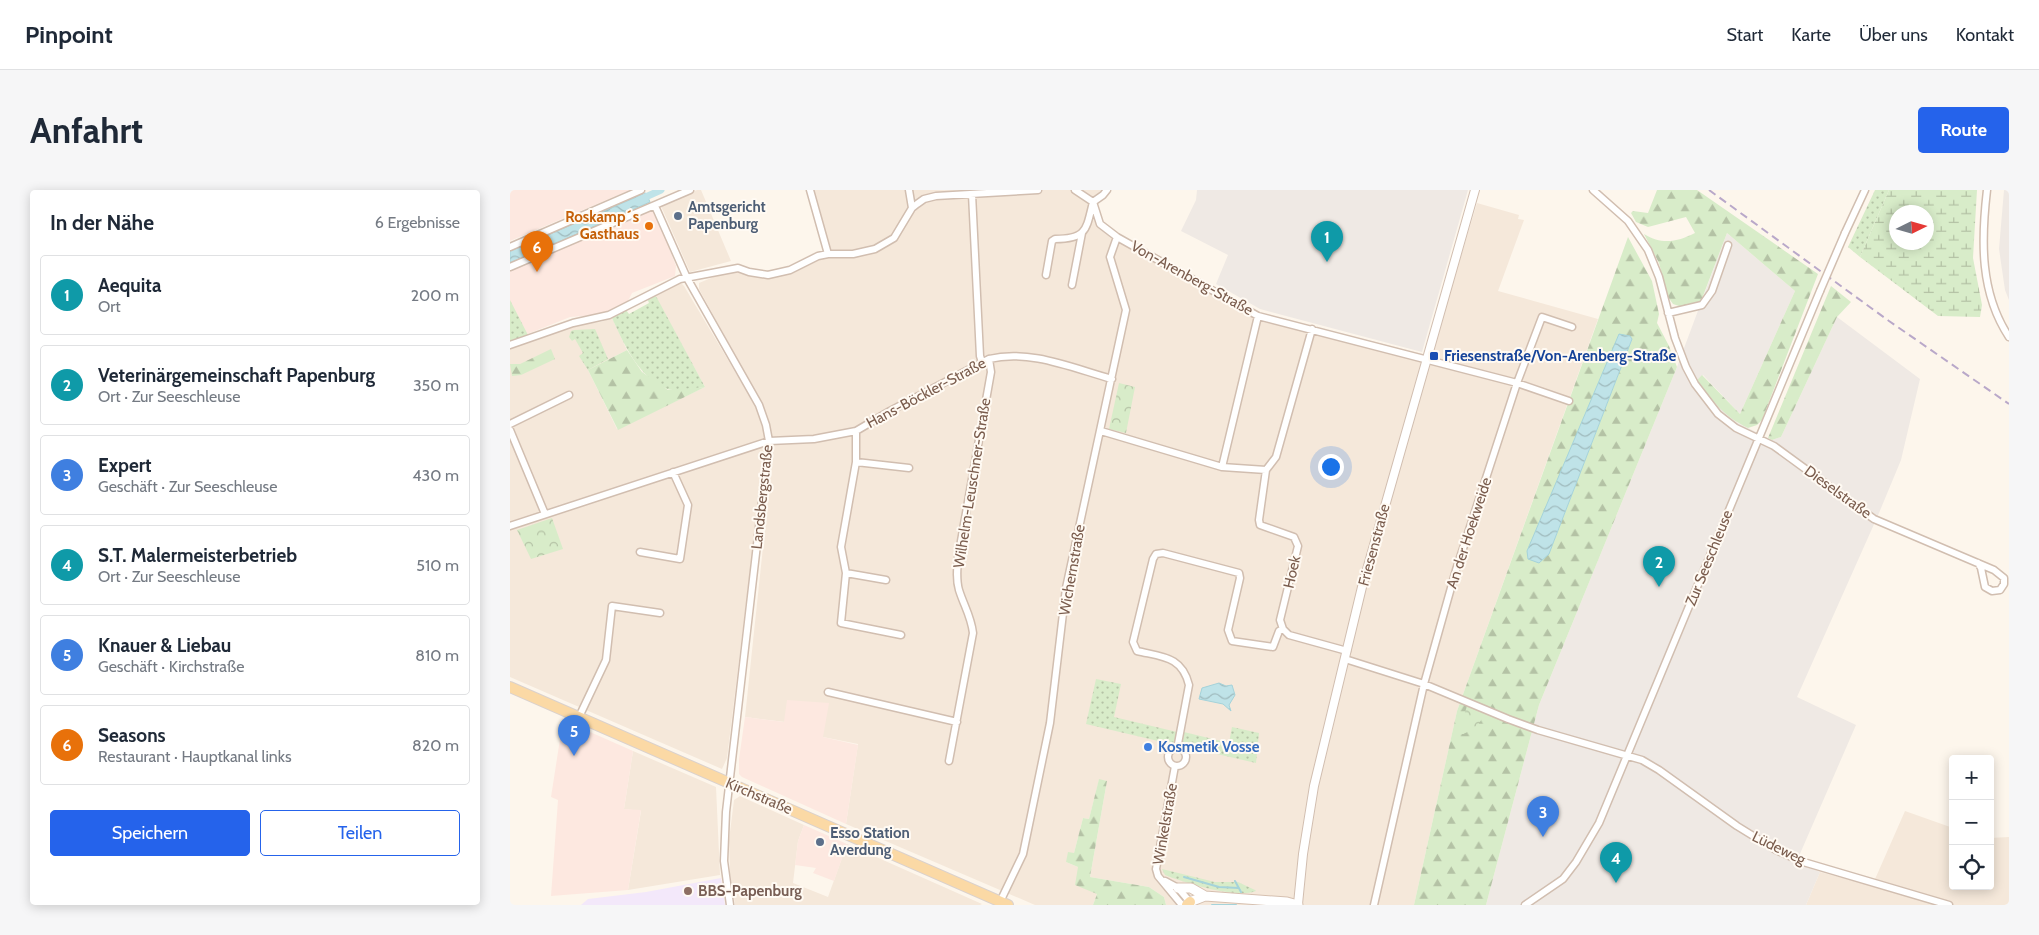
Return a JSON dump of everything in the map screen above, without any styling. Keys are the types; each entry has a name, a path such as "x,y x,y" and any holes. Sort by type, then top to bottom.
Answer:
{"main road":[{"name":"Kirchstraße","path":"510,687 905,859 1002,904"},
{"path":"1178,888 1191,888 1205,896 1299,905"},
{"path":"1186,904 1205,896"},
{"path":"1260,901 1272,905"}],"street":[{"path":"510,247 641,190"},
{"path":"510,267 690,190"},
{"path":"810,190 828,254"},
{"path":"909,190 912,208"},
{"path":"510,345 573,323 609,315 672,283 687,278 728,268 738,268 768,275 790,270 818,256 853,254 887,244 898,234 912,208 924,199 936,196 1038,190"},
{"path":"1075,190 1093,202"},
{"path":"1072,285 1082,233 1087,224 1093,202 1104,195 1107,190"},
{"name":"Friesenstraße","path":"1299,905 1303,854 1314,786 1346,655 1379,524 1475,190"},
{"name":"Dieselstraße","path":"1593,190 1628,221 1642,239 1659,277 1668,313 1686,367 1703,395 1724,418 1736,428 1774,446 1874,519 1978,563 1994,570 2004,578 2004,584 2000,590 1992,592 1985,587 1978,563"},
{"name":"Zur Seeschleuse","path":"1526,905 1563,879 1576,862 1599,823 1758,439 1864,190"},
{"path":"1987,190 1983,234 1986,283 1997,315 2009,337"},
{"name":"Wilhelm-Leuschner-Straße","path":"949,761 958,722 973,633 970,615 959,590 957,576 958,558 990,372 986,360 980,356 972,194"},
{"name":"Von-Arenberg-Straße","path":"1093,202 1100,224 1117,237 1258,316 1426,359"},
{"name":"Landsbergstraße","path":"655,206 687,278 758,405 766,425 769,441 724,840 725,876 730,905"},
{"path":"1046,275 1052,241 1055,238 1069,239 1082,233"},
{"name":"Wichernstraße","path":"1002,904 1023,854 1027,835 1050,723 1066,588 1126,310 1110,257 1117,237"},
{"path":"1668,313 1702,305 1712,291 1728,245"},
{"path":"1222,467 1258,316"},
{"name":"An der Hoekweide","path":"1374,905 1424,684 1456,570 1517,384 1542,317 1572,327"},
{"name":"Hoek","path":"1283,629 1280,620 1298,546 1294,536 1260,524 1266,470 1276,457 1312,329"},
{"name":"Hans-Böckler-Straße","path":"510,526 769,441 814,439 856,431 986,360 1006,355 1033,357 1112,378"},
{"path":"1426,359 1569,400"},
{"path":"510,424 569,395"},
{"path":"510,430 545,514"},
{"path":"856,431 856,462 841,547 846,573 841,623 901,634"},
{"path":"1101,431 1196,461 1222,467 1266,470"},
{"path":"856,462 909,468"},
{"path":"640,552 680,559 688,505 673,472"},
{"path":"1177,749 1189,685 1188,679 1178,663 1173,659 1137,651 1133,642 1153,559 1156,554 1163,553 1239,573 1240,578 1228,630 1232,641 1274,647 1279,631 1283,629 1289,635 1424,684 1523,724 1627,756"},
{"path":"846,573 886,580"},
{"path":"579,717 606,660 612,606 660,613"},
{"path":"828,692 958,722"},
{"name":"Winkelstraße","path":"1177,749 1184,753 1186,758 1183,764 1176,766 1170,763 1168,758 1170,752 1177,749"},
{"name":"Lüdeweg","path":"1627,756 1642,760 1659,770 1738,826 1776,850 1800,860 1949,905"},
{"name":"Winkelstraße","path":"1176,766 1156,869 1158,876 1186,904"},
{"name":"Winkelstraße","path":"1162,880 1178,888 1186,904"}],"shaded area":[{"path":"510,190 630,190 510,241"},
{"path":"701,190 731,261 690,272 661,206"},
{"path":"814,190 1104,190 1094,198 1102,222 1120,236 1259,313 1431,356 1477,203 1519,215 1518,219 1524,220 1498,291 1598,319 1457,711 1414,905 1166,905 1164,897 1149,887 1090,877 1107,781 1099,780 1089,819 1083,818 1074,853 1066,862 1078,867 1097,894 1093,905 1035,905 846,824 858,744 823,737 785,722 745,717 774,443 762,404 699,289 699,283 728,271 768,277 831,255"},
{"path":"1197,190 1468,190 1422,352 1260,309 1216,284 1228,255 1181,231 1196,200"},
{"path":"2004,190 2009,190 2009,300 2005,290 1999,249"},
{"path":"654,209 676,266 675,276 632,293 628,301 608,311 597,315 570,317 510,341 510,270"},
{"path":"1727,233 1795,291 1740,414 1703,375 1697,380 1736,422 1772,440 1781,437 1837,317 1920,379 1901,460 1797,697 1856,725 1796,863 1820,872 1806,905 1486,905 1539,705 1677,367"},
{"path":"680,282 756,407 766,439 727,758 722,769 510,677 510,347 523,344 572,325 601,322 612,318 627,350 588,370 617,429 705,387 654,294"},
{"path":"787,700 829,703 823,737 858,745 846,824 739,774 739,759 745,717 784,722"},
{"path":"563,720 633,751 624,809 641,810 628,890 551,896 558,800 551,797"},
{"path":"633,751 716,787 720,875 628,890 641,811 624,809"},
{"path":"740,796 804,825 798,841 793,883 828,897 847,844 982,904 735,905 730,874 729,840 734,800"},
{"path":"1905,811 1949,827 1949,890 1994,890 1994,838 2009,837 2009,905 1806,905 1820,872 1872,886"},
{"path":"804,825 847,844 834,881 813,873 816,868 795,865 798,841"},
{"name":"BBS-Papenburg","path":"721,878 725,905 581,905 588,899 646,892"}],"green space":[{"path":"1657,190 1697,190 1818,274 1762,420 1757,425 1748,428 1725,413 1697,380 1702,375 1740,414 1795,291 1727,233 1700,304 1682,307 1673,304 1668,297 1659,263 1644,234 1657,240 1670,241 1695,233 1686,217 1648,227 1636,222 1631,213 1633,211 1648,213"},
{"path":"1875,190 1889,190 1860,257 1848,247"},
{"path":"1889,190 1977,190 1973,258 1982,305 1980,317 1938,316 1860,257"},
{"path":"1628,237 1652,281 1659,314 1657,323 1677,367 1539,705 1486,905 1414,905 1457,711","holes":["1619,335 1630,336 1632,339 1552,546"]},
{"path":"1831,286 1851,302 1837,317 1781,437 1772,440 1768,438"},
{"path":"654,294 705,387 680,390 667,389 657,384 640,368 627,349 612,318 626,310 629,314 649,303 647,298"},
{"path":"510,300 528,335 510,341"},
{"path":"595,329 608,359 588,370 579,356 583,353 575,339 572,341 569,337 571,331 574,330"},
{"path":"551,349 555,359 521,375 512,376 510,364 520,364"},
{"path":"627,350 642,372 668,390 705,387 618,430 588,370"},
{"path":"1119,383 1135,387 1126,433 1109,429"},
{"path":"552,518 563,549 531,559 517,530"},
{"path":"1096,679 1121,684 1114,717 1177,732 1175,745 1086,724"},
{"path":"1467,706 1485,714 1478,725 1464,734 1458,734"},
{"path":"1232,727 1259,733 1256,763 1182,746 1184,732 1229,743"},
{"path":"1099,779 1107,781 1090,877 1149,887 1164,897 1166,905 1093,905 1097,894 1075,885 1078,867 1066,862 1068,852 1074,853 1083,818 1089,819"},
{"path":"1162,869 1215,882 1238,882 1256,891 1236,893 1210,889 1165,875"}],"water":[{"path":"646,193 650,202 510,263 510,251"},
{"path":"1619,334 1630,336 1632,339 1549,554 1539,563 1528,559 1527,551"},
{"path":"1219,683 1226,686 1232,685 1235,695 1229,705 1231,711 1223,704 1199,699 1202,688"}],"waterway":[{"path":"639,200 661,190"},
{"path":"1184,877 1219,887 1239,888"},
{"path":"1235,881 1241,892"},
{"path":"1212,905 1236,905"}],"railway":[{"path":"1709,190 1889,321 2009,404"}],"place":[{"name":"Amtsgericht Papenburg","path":"678,216"},
{"name":"Roskamp´s Gasthaus","path":"649,226"},
{"name":"Aequita","path":"1327,262"},
{"name":"Seasons","path":"537,272"},
{"name":"Friesenstraße/Von-Arenberg-Straße","path":"1434,356"},
{"name":"Veterinärgemeinschaft Papenburg","path":"1659,587"},
{"name":"Kosmetik Vosse","path":"1148,747"},
{"name":"Knauer & Liebau","path":"574,756"},
{"name":"Expert","path":"1543,837"},
{"name":"Esso Station Averdung","path":"820,842"},
{"name":"S.T. Malermeisterbetrieb","path":"1616,883"},
{"name":"BBS-Papenburg","path":"688,891"}]}
